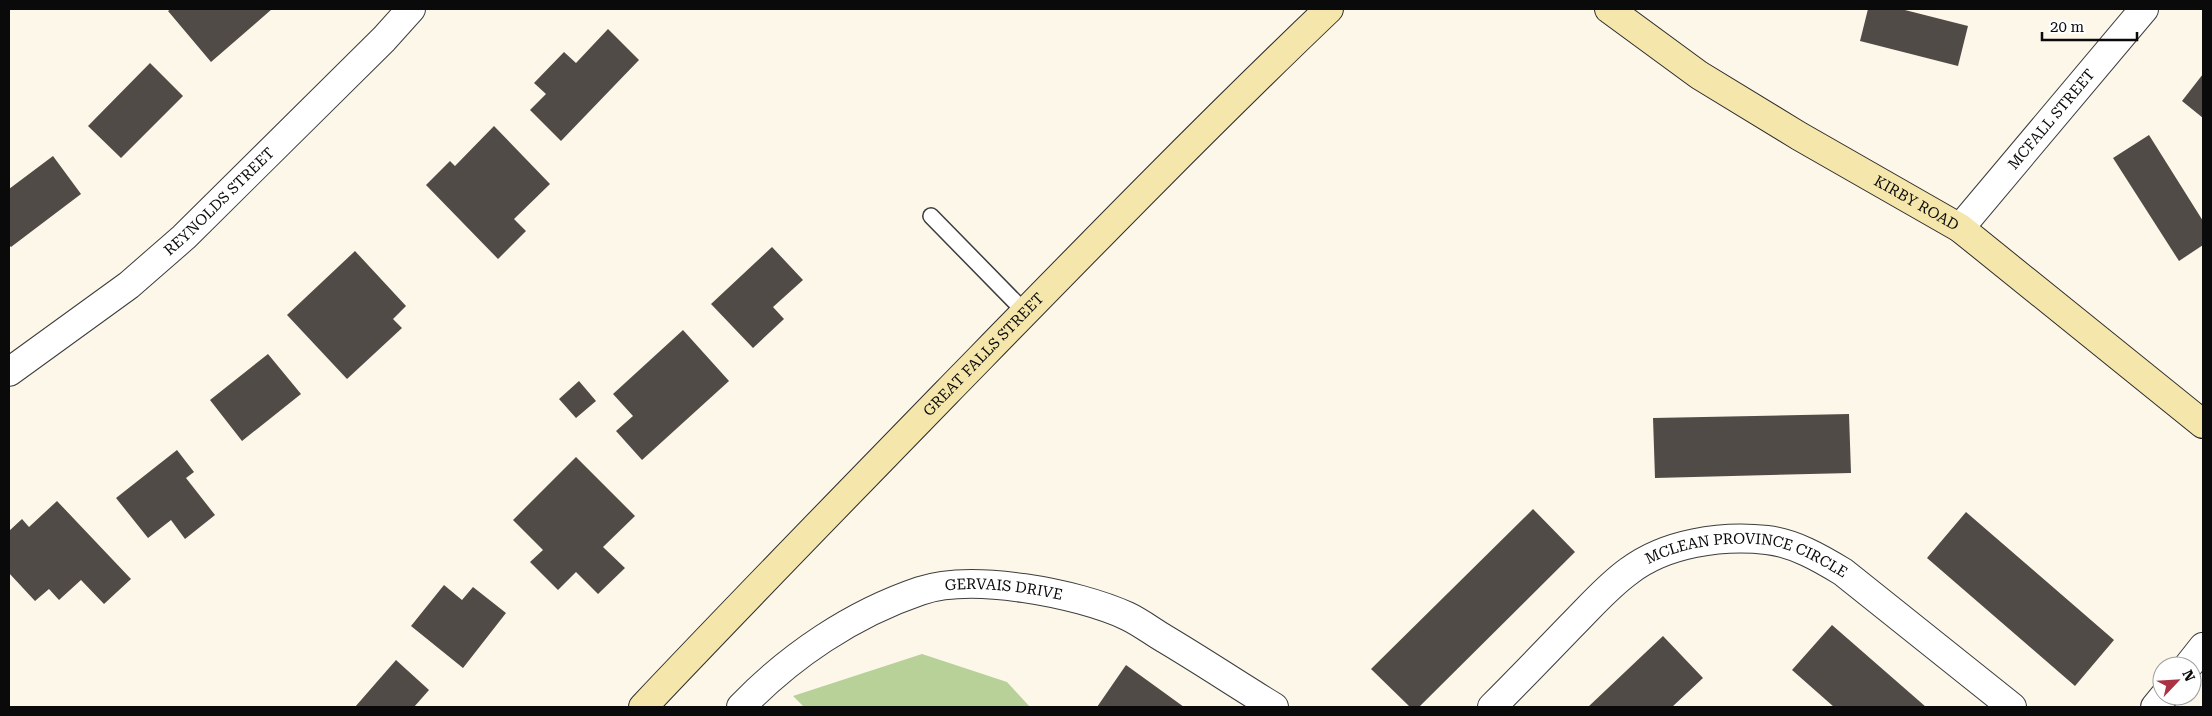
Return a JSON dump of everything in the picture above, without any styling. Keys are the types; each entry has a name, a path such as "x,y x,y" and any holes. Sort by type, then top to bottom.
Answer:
{"main road":[{"name":"GREAT FALLS STREET","path":"643,707 769,574 1025,312 1228,106 1330,9"},
{"name":"KIRBY ROAD","path":"1609,9 1699,75 1799,136 1960,228 2203,424"}],"street":[{"name":"REYNOLDS STREET","path":"9,372 52,343 129,285 184,237 384,39 411,9"},
{"name":"MCFALL STREET","path":"1960,228 2144,9"},
{"name":"MCLEAN PROVINCE CIRCLE","path":"1492,707 1595,601 1629,570 1663,552 1700,542 1735,539 1768,540 1816,555 1843,572 2012,707"},
{"name":"GERVAIS DRIVE","path":"741,707 794,658 834,632 876,609 921,590 962,584 1024,588 1077,599 1127,616 1274,707"}],"lane":[{"path":"931,216 1025,312"}],"green space":[{"path":"922,654 1007,682 1030,707 804,707 793,696"}],"building":[{"path":"171,9 272,9 211,62 168,11"},
{"path":"1868,9 1901,9 1968,26 1958,66 1860,41"},
{"path":"608,29 639,60 561,141 530,110 546,94 534,83 564,52 576,63"},
{"path":"150,63 183,96 121,158 88,126"},
{"path":"2203,74 2203,118 2182,101"},
{"path":"494,126 550,184 514,219 526,231 498,259 426,185 450,161 455,166"},
{"path":"2149,135 2203,221 2203,245 2179,261 2113,158"},
{"path":"53,156 81,194 11,247 9,245 9,189"},
{"path":"772,247 803,280 773,307 784,319 753,348 711,304"},
{"path":"355,251 406,306 393,319 402,328 347,379 287,315"},
{"path":"683,330 729,381 642,460 616,431 633,416 613,394"},
{"path":"268,354 301,394 242,441 210,400"},
{"path":"579,381 596,401 576,418 559,399"},
{"path":"1849,414 1851,473 1655,478 1653,418"},
{"path":"177,450 194,472 186,478 215,515 185,539 171,520 148,538 116,498"},
{"path":"576,457 635,516 603,547 625,568 598,594 576,572 558,590 530,562 543,550 513,520"},
{"path":"57,501 131,579 104,604 81,580 59,600 49,589 35,601 9,573 9,531 22,519 29,527"},
{"path":"1533,509 1575,552 1419,707 1410,707 1371,669"},
{"path":"1966,512 2114,640 2075,686 1927,558"},
{"path":"444,585 462,600 473,587 506,613 463,668 411,626"},
{"path":"1832,625 1926,707 1834,707 1792,670"},
{"path":"1663,636 1703,678 1672,707 1588,707"},
{"path":"396,660 429,690 414,707 355,707"},
{"path":"1126,665 1184,707 1097,707"}]}
